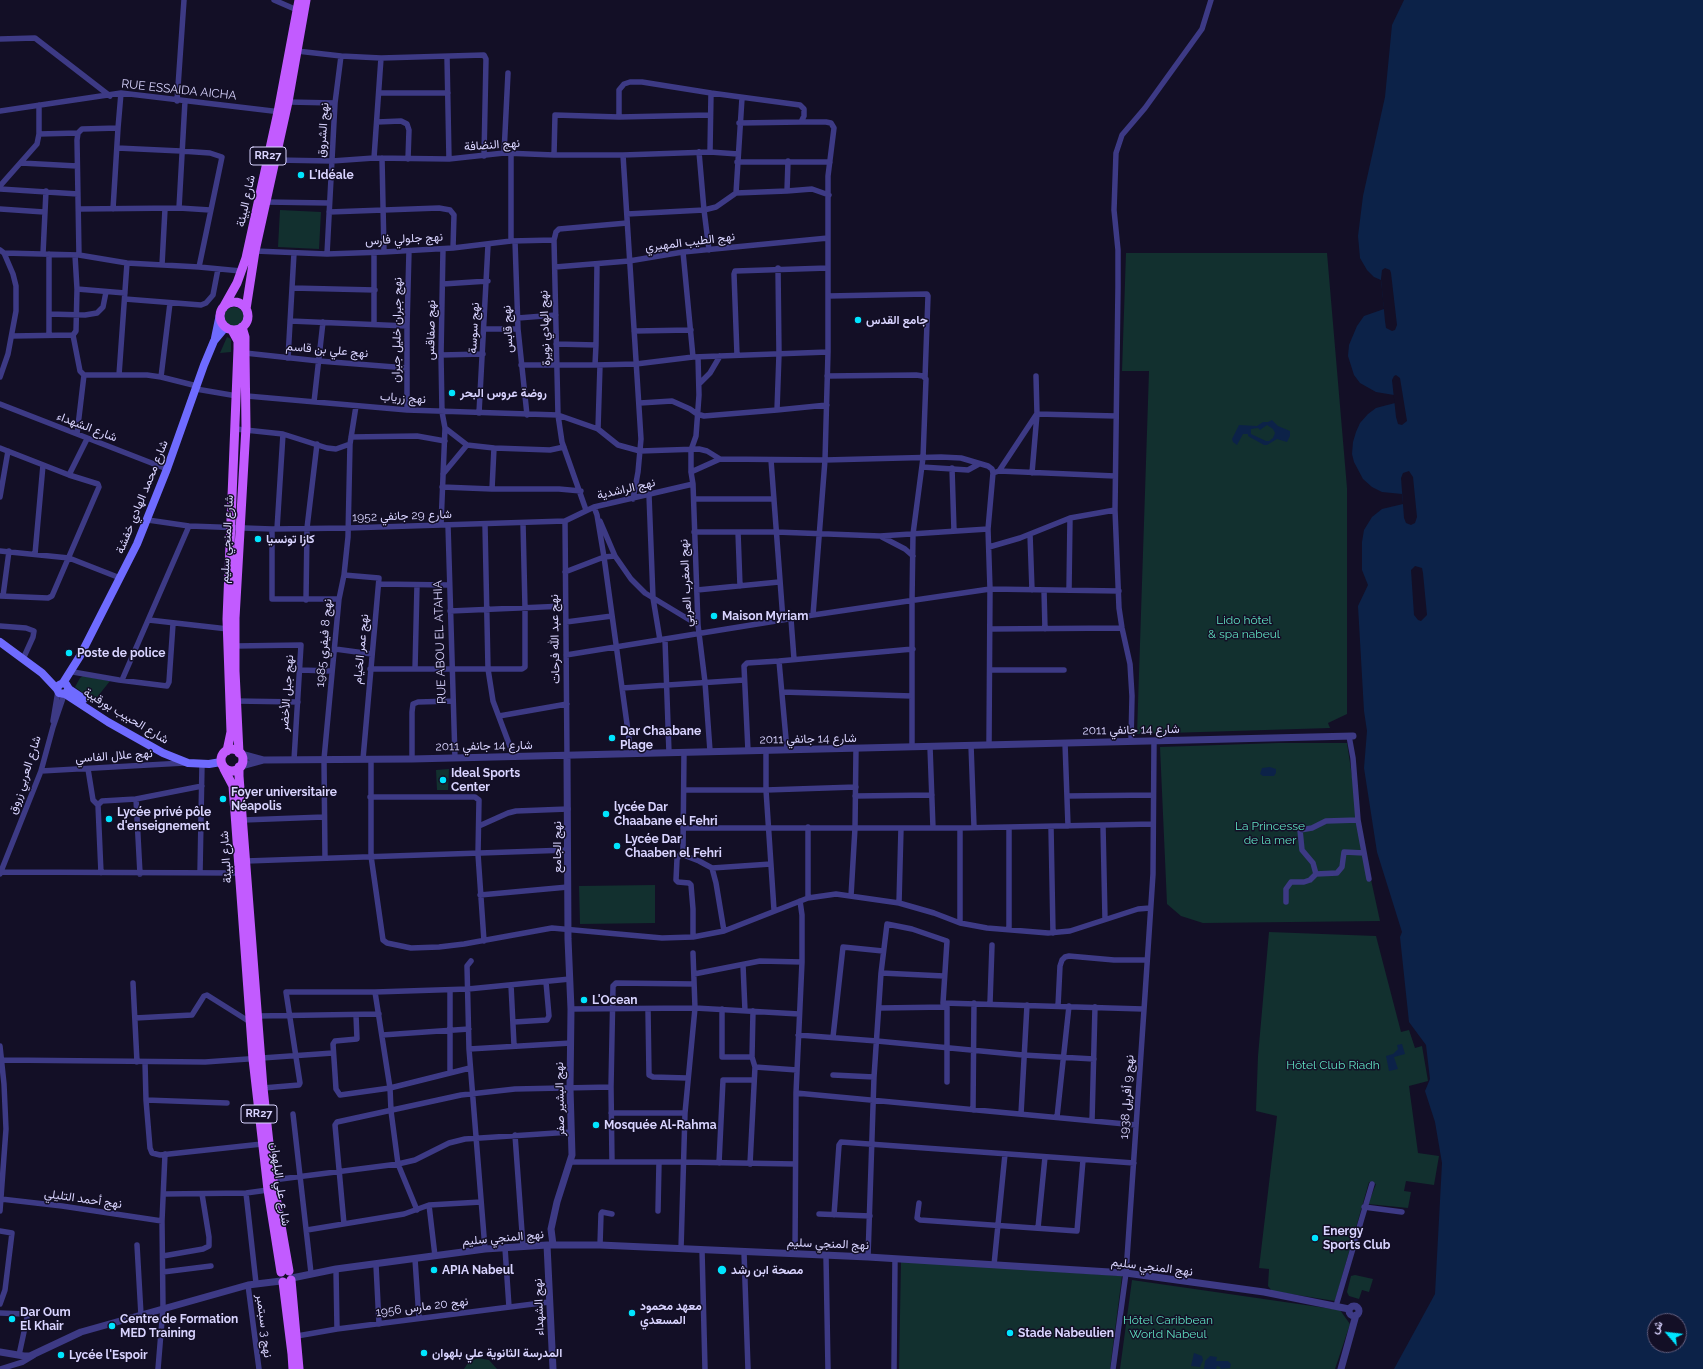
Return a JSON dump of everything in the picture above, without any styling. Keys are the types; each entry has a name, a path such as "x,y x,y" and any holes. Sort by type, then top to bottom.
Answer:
{"main road":[{"name":"شارع البيئة","path":"246,309 255,250 275,160 299,0"},
{"name":"شارع البيئة","path":"222,311 242,271 246,258 282,112 288,102 306,0"},
{"path":"230,329 222,323 222,311 227,304 237,303 246,309"},
{"name":"RR27","path":"242,327 247,319 246,309"},
{"name":"شارع محمد الهادي خفشة","path":"63,689 148,520 214,341 222,311"},
{"path":"214,341 224,329 242,327"},
{"name":"شارع المنجي سليم","path":"240,753 236,701 235,528 236,429 242,396 246,353 245,337 242,327"},
{"name":"شارع المنجي سليم","path":"223,760 231,732 228,629 235,528 246,429 238,341 230,329"},
{"name":"شارع الحبيب بورقيبة","path":"0,642 63,689 144,743 188,763 202,764 223,760"},
{"name":"شارع محمد الهادي خفشة","path":"63,689 80,656"},
{"name":"شارع الحبيب بورقيبة","path":"63,689 132,731 170,751 199,759 223,760"},
{"path":"240,753 236,750 223,760 234,771 240,767"},
{"name":"شارع البيئة","path":"240,753 243,760 240,767 239,776 246,861 248,945"},
{"name":"شارع البيئة","path":"223,760 233,786 239,873 248,945"},
{"name":"شارع علي البلهوان","path":"248,945 262,1144 268,1190 297,1336 299,1369"},
{"name":"شارع علي البلهوان","path":"257,1059 263,1088 286,1277 293,1369"}],"street":[{"path":"177,101 184,0"},
{"path":"274,0 297,10"},
{"path":"1131,741 1132,696 1130,664 1122,628 1115,510 1118,272 1118,250 1114,210 1116,153 1122,134 1145,108 1202,29 1211,0"},
{"path":"0,39 35,38 110,96"},
{"path":"297,50 341,56 381,58 447,57 481,54 486,59 484,156"},
{"name":"نهج الشروق","path":"327,254 335,103 341,56"},
{"path":"447,57 449,159"},
{"path":"374,158 381,58"},
{"path":"504,153 508,73"},
{"path":"619,117 619,90 624,84 630,82 642,82 711,94 800,105 802,106 804,113 801,122"},
{"path":"113,210 121,93"},
{"name":"RUE ESSAIDA AICHA","path":"0,111 110,96 121,93 177,101 282,112"},
{"path":"379,94 448,93"},
{"path":"710,152 711,94"},
{"path":"736,193 739,123 742,98"},
{"path":"179,208 185,101"},
{"path":"288,102 335,103"},
{"path":"0,187 34,148 39,134 39,105"},
{"path":"554,155 556,115 619,117 710,115"},
{"path":"377,122 401,122 407,124 409,130 408,159"},
{"path":"739,123 826,122 834,126 828,176 828,352 826,460 813,616"},
{"path":"39,134 78,133 82,129 118,128"},
{"path":"77,434 84,375 80,371 73,335 76,331 79,209 76,166 78,133"},
{"path":"117,148 181,151 221,155 222,157 199,267"},
{"path":"699,152 709,250"},
{"name":"نهج النضافة","path":"275,160 332,161 374,158 449,159 504,153 623,155 710,152 738,154"},
{"name":"نهج قابس","path":"511,153 513,241 518,329 527,415"},
{"path":"623,155 636,364 640,403 640,451 632,499"},
{"path":"382,158 384,252"},
{"path":"787,191 788,161"},
{"path":"737,162 830,162"},
{"path":"21,163 76,166"},
{"path":"0,187 78,194"},
{"path":"627,214 704,210 716,207 736,193 812,189 829,195"},
{"path":"46,191 44,212 49,335"},
{"path":"265,202 329,203"},
{"path":"79,209 113,210 179,208 210,210"},
{"path":"329,212 439,208 450,210 454,216 454,248"},
{"path":"0,209 44,212"},
{"path":"162,265 165,209"},
{"path":"554,240 556,232 559,229 627,223"},
{"name":"نهج الطيب المهيري","path":"555,267 629,261 683,252 828,238"},
{"name":"نهج جلولي فارس","path":"255,250 327,254 409,251 488,245 513,241 554,240"},
{"name":"نهج الهادي نويرة","path":"554,240 558,415 564,447 581,491 586,510"},
{"name":"نهج سوسة","path":"479,413 488,281 488,245"},
{"name":"نهج صفاقس","path":"441,526 446,428 442,412 441,355 443,248"},
{"name":"نهج جبران خليل جبران","path":"407,410 409,251"},
{"path":"1,252 77,255 127,263 242,271"},
{"path":"0,377 12,336 16,311 16,286 13,274 1,252"},
{"path":"374,252 374,324"},
{"name":"نهج المغرب العربي","path":"683,252 691,330 699,384 696,436 691,450 691,472 694,499 698,625 705,682 710,752"},
{"path":"288,358 294,253"},
{"path":"120,375 127,263"},
{"path":"597,264 596,345 598,365 598,429"},
{"path":"736,355 735,272 738,270 778,268 828,268"},
{"path":"778,268 778,410"},
{"path":"77,289 106,292 170,303 201,305 206,303 213,295 218,269"},
{"path":"443,284 488,281"},
{"path":"292,288 375,290"},
{"path":"49,314 85,315 100,312 103,307 106,292"},
{"path":"828,296 927,294 925,378 927,400 923,458 914,534 913,556 912,747"},
{"path":"161,377 170,303"},
{"path":"518,318 556,315"},
{"path":"290,321 407,326"},
{"path":"314,402 323,322"},
{"path":"485,329 518,329"},
{"path":"634,331 691,330"},
{"path":"12,336 73,335"},
{"path":"556,344 596,345"},
{"path":"521,365 636,364 696,357 828,352"},
{"name":"نهج علي بن قاسم","path":"246,353 407,368"},
{"path":"441,355 483,354"},
{"path":"699,384 710,373 720,356"},
{"name":"نهج زرياب","path":"84,375 134,374 161,377 196,388 242,396 356,406 442,412 558,415 598,429 618,445 640,451 699,449 707,451 720,459"},
{"path":"827,376 916,375 925,378"},
{"path":"1032,473 1037,414 1036,376"},
{"path":"640,403 672,401 704,416 827,405"},
{"name":"شارع الشهداء","path":"0,404 167,469"},
{"name":"نهج 8 فيفري 1985","path":"325,858 324,759 339,599 344,575 348,528 350,444 356,406"},
{"path":"1037,414 1116,416"},
{"path":"988,745 990,589 988,529 996,472 1037,414"},
{"path":"446,428 467,445 494,448 550,450 564,447"},
{"path":"236,429 283,434 327,448 336,449 350,444"},
{"path":"283,434 271,599 339,599"},
{"path":"351,437 417,436 445,441"},
{"path":"69,475 87,438"},
{"path":"306,600 307,528 316,444"},
{"path":"443,474 467,445"},
{"path":"0,448 69,475 98,484 100,487 50,597 2,596 8,551"},
{"path":"492,489 494,448"},
{"path":"0,496 8,451"},
{"path":"691,472 720,459 826,460 961,458 988,466 996,472 1115,476"},
{"path":"771,460 783,620"},
{"path":"922,467 968,470 979,464"},
{"path":"35,554 43,465"},
{"path":"952,468 954,531"},
{"name":"نهج الراشدية","path":"565,521 594,507 693,484"},
{"path":"442,487 558,489 581,491"},
{"path":"649,495 653,598 663,640 667,686 669,753"},
{"path":"694,499 774,499"},
{"path":"594,507 615,556 631,579 645,593 698,625"},
{"path":"989,547 1030,534 1070,518 1115,510"},
{"path":"597,515 631,753"},
{"path":"1069,590 1070,518"},
{"name":"شارع 29 جانفي 1952","path":"148,520 189,526 275,529 485,525 565,521"},
{"name":"نهج عبد الله فرحات","path":"565,521 567,756"},
{"path":"370,669 522,669 524,667 525,608 523,523"},
{"name":"RUE ABOU EL ATAHIA","path":"448,525 454,758"},
{"path":"485,525 488,609 488,669 493,701 514,756"},
{"path":"122,680 189,526"},
{"path":"694,532 776,532 880,536 988,529"},
{"path":"738,532 740,586"},
{"path":"1030,534 1032,590"},
{"path":"880,536 894,542 913,556"},
{"path":"0,551 69,558 120,578"},
{"path":"565,572 604,557 615,556"},
{"path":"344,575 379,578 379,584 449,586"},
{"path":"697,590 779,582"},
{"name":"نهج عمر الخيام","path":"362,759 379,584"},
{"path":"416,669 417,585"},
{"path":"566,655 783,620 990,589 1119,591"},
{"path":"1044,590 1045,629"},
{"path":"450,611 565,606"},
{"path":"566,622 612,616"},
{"path":"791,619 794,659"},
{"path":"149,620 173,624 228,629"},
{"path":"73,672 122,680 168,685 173,624"},
{"path":"0,626 26,628 34,632 23,659"},
{"path":"990,629 1122,628"},
{"name":"نهج جبل الأخضر","path":"235,646 301,645 294,760"},
{"path":"748,751 744,680 745,664 912,649"},
{"path":"335,650 372,654"},
{"path":"779,661 787,750"},
{"path":"300,670 332,671"},
{"path":"990,670 1064,670"},
{"path":"622,688 744,680"},
{"name":"شارع العربي زروق","path":"0,873 41,771 63,689"},
{"path":"782,692 912,696"},
{"path":"236,701 298,702"},
{"path":"412,759 413,704 418,702 453,701"},
{"path":"499,716 567,704"},
{"path":"1351,736 1358,820 1369,879"},
{"name":"شارع 14 جانفي 2011","path":"263,760 567,756 631,753 856,749 1351,736"},
{"name":"نهج 9 أفريل 1938","path":"1113,1369 1126,1273 1153,874 1154,741"},
{"path":"1065,743 1068,826"},
{"path":"971,745 974,827"},
{"path":"930,747 933,828"},
{"path":"851,896 855,828 856,749"},
{"path":"766,751 766,790 774,910"},
{"path":"684,752 683,850 686,856 712,868 771,864"},
{"path":"240,753 263,760"},
{"name":"نهج الجامع","path":"567,756 569,949"},
{"path":"371,759 371,856 384,942 411,948 439,947 484,941 544,929 568,929 662,938 693,936 724,931 756,920 774,910 808,898 836,894 899,903 934,913 960,923 987,928 1053,933 1070,931 1138,909 1150,910"},
{"path":"240,767 263,760"},
{"name":"نهج علال الفاسي","path":"41,771 188,763"},
{"path":"200,873 202,764"},
{"path":"88,769 94,800 98,805 101,873"},
{"path":"98,805 102,802 136,799 202,786"},
{"path":"684,790 766,790 856,787"},
{"path":"855,796 932,795"},
{"path":"1068,796 1153,795"},
{"path":"370,797 475,797 479,800 478,854 484,941"},
{"path":"136,799 140,874"},
{"path":"479,826 508,813 568,809"},
{"path":"243,820 324,816"},
{"path":"1316,874 1313,863 1302,850 1300,830 1312,828 1326,821 1358,820"},
{"path":"683,828 960,828 1153,824"},
{"path":"1103,826 1105,920"},
{"path":"808,827 808,898"},
{"path":"1009,827 1009,930"},
{"path":"1050,827 1053,933"},
{"path":"899,903 901,828"},
{"path":"960,828 960,923"},
{"path":"246,861 568,850"},
{"path":"683,850 677,859 676,880 678,882 689,883 691,885 694,909 693,936"},
{"path":"1286,902 1286,889 1289,884 1310,880 1316,874 1337,873 1342,867 1344,852 1364,853"},
{"path":"712,868 724,931"},
{"path":"0,873 239,873"},
{"path":"480,895 568,887"},
{"path":"795,1254 796,1093 802,962 802,908 800,901"},
{"path":"868,1257 874,1077 881,973 887,924 946,940 947,942 944,976 948,1048 947,1082"},
{"path":"990,1003 992,945"},
{"path":"833,1037 843,947 883,951"},
{"name":"نهج البشير صفر","path":"550,1245 551,1228 557,1202 571,1162 571,1009 569,949"},
{"path":"681,1249 687,1078 695,1008 693,953"},
{"path":"1058,1006 1060,966 1065,957 1146,960"},
{"path":"471,961 467,966 468,1029 475,1138 485,1250"},
{"path":"694,974 767,961 802,962"},
{"path":"743,965 745,1011"},
{"path":"881,973 944,976"},
{"path":"263,1088 299,1085 300,1083 297,1055 286,992 450,990 570,979"},
{"path":"514,1022 547,1020 549,1016 546,982"},
{"path":"133,983 137,1062"},
{"path":"612,1162 611,1087 613,986 616,983 694,984"},
{"path":"511,985 514,1045"},
{"path":"450,990 450,1073"},
{"path":"375,992 390,1088 391,1111 398,1164 417,1210"},
{"path":"135,1018 192,1015 204,996 207,995 253,1019 289,1015 379,1014"},
{"path":"973,1110 974,1003"},
{"path":"879,1008 990,1003 1143,1009"},
{"path":"1022,1114 1023,1055 1027,1004"},
{"path":"1057,1117 1069,1006"},
{"path":"1092,1121 1095,1007"},
{"path":"571,1009 648,1010 695,1008 799,1014"},
{"path":"722,1009 722,1057 752,1057"},
{"path":"648,1010 649,1075 653,1077 687,1078"},
{"path":"750,1164 755,1067 752,1057 753,1011"},
{"path":"356,1015 357,1038 355,1040 335,1040 333,1044 336,1089 340,1095 390,1088 470,1068"},
{"path":"382,1035 468,1029"},
{"path":"798,1035 1023,1055 1094,1059"},
{"path":"469,1049 514,1045 571,1043"},
{"path":"0,1046 3,1060 6,1129 0,1211"},
{"path":"3,1060 205,1062 333,1053"},
{"path":"146,1062 146,1100 150,1148 152,1153 165,1154 262,1144"},
{"path":"755,1067 797,1070"},
{"path":"833,1075 874,1077"},
{"path":"719,1163 723,1080 754,1080"},
{"path":"344,1224 335,1125 337,1122 448,1098 515,1089 611,1087"},
{"path":"796,1093 874,1099 1136,1125"},
{"path":"146,1100 227,1103"},
{"path":"611,1113 685,1113"},
{"path":"293,1114 307,1230 308,1274"},
{"path":"273,1180 398,1164 415,1160 449,1143 475,1138 571,1132"},
{"path":"515,1135 523,1246"},
{"path":"834,1215 839,1143 1134,1163"},
{"path":"158,1369 163,1308 162,1221 165,1154"},
{"path":"994,1265 1005,1154"},
{"path":"1038,1228 1045,1157"},
{"path":"919,1203 918,1218 920,1220 1078,1230 1083,1160"},
{"path":"571,1162 795,1164"},
{"path":"658,1211 659,1162"},
{"path":"1336,1306 1372,1184"},
{"path":"164,1194 246,1193 268,1190"},
{"path":"0,1369 23,1362 70,1336 163,1308 256,1283 246,1193"},
{"path":"163,1256 203,1250 209,1246 209,1237 202,1194"},
{"name":"نهج أحمد التليلي","path":"1,1199 62,1206 162,1221"},
{"path":"307,1230 417,1210 429,1205 481,1202"},
{"path":"429,1205 435,1256"},
{"path":"1364,1207 1402,1212"},
{"path":"600,1245 601,1214 612,1214"},
{"path":"819,1214 870,1216"},
{"path":"0,1231 12,1233 5,1290 0,1304"},
{"path":"137,1245 140,1315"},
{"name":"نهج المنجي سليم","path":"256,1283 336,1269 435,1256 523,1246 550,1245 600,1245 868,1257 1126,1273 1264,1292 1349,1309 1352,1306 1357,1306 1359,1311 1356,1315 1341,1369"},
{"name":"نهج الشهداء","path":"550,1245 549,1302 553,1369"},
{"path":"505,1248 509,1307"},
{"path":"702,1250 705,1369"},
{"path":"744,1252 748,1369"},
{"path":"826,1256 828,1369"},
{"path":"415,1259 419,1318"},
{"path":"894,1369 895,1259"},
{"path":"376,1264 379,1324"},
{"path":"163,1272 211,1266"},
{"path":"336,1269 337,1329"},
{"name":"نهج 3 سبتمبر","path":"248,1285 259,1369"},
{"name":"نهج 20 مارس 1956","path":"297,1336 337,1329 549,1302"},
{"path":"0,1313 26,1314 27,1318 19,1355"},
{"path":"0,1352 27,1356 36,1354"}],"green space":[{"path":"280,210 321,212 319,249 278,247"},
{"name":"Lido hôtel & spa nabeul","path":"1126,253 1327,253 1347,488 1347,714 1328,723 1330,728 1137,734 1149,371 1122,371"},
{"path":"234,307 241,310 244,317 241,324 234,327 227,324 224,317 227,310"},
{"path":"227,337 231,339 231,352 220,353"},
{"path":"83,676 110,681 94,701 75,687 80,678"},
{"name":"La Princesse de la mer","path":"1278,743 1347,743 1360,829 1380,921 1203,923 1181,916 1167,904 1160,747"},
{"name":"Ideal Sports Center","path":"449,769 448,790 437,790 436,770"},
{"path":"655,885 655,923 580,924 579,886"},
{"name":"Hôtel Club Riadh","path":"1269,932 1376,936 1401,1032 1409,1030 1415,1048 1422,1046 1428,1081 1409,1086 1418,1153 1439,1156 1434,1185 1406,1181 1404,1191 1411,1192 1408,1208 1368,1204 1376,1184 1369,1182 1335,1301 1272,1291 1268,1286 1269,1269 1259,1268 1277,1116 1256,1111 1258,1056"},
{"path":"901,1261 1122,1276 1110,1369 899,1369"},
{"path":"1355,1275 1373,1279 1369,1292 1362,1290 1359,1299 1349,1296 1347,1292 1351,1276"},
{"name":"Hôtel Caribbean World Nabeul","path":"1132,1280 1340,1310 1350,1324 1335,1369 1120,1369"},
{"path":"477,1358 489,1360 497,1369 464,1369 468,1363"}],"water":[{"path":"1404,0 1703,0 1703,1369 1394,1369 1435,1294 1442,1163 1435,1122 1425,1091 1430,1079 1426,1045 1409,1022 1400,937 1402,932 1377,852 1364,768 1367,731 1364,711 1358,606 1368,585 1362,570 1362,542 1364,530 1372,517 1382,509 1403,504 1402,494 1382,492 1372,487 1363,479 1354,462 1352,454 1353,442 1360,423 1376,408 1395,403 1394,395 1376,392 1360,383 1354,375 1348,356 1349,345 1357,326 1364,316 1384,309 1381,280 1374,277 1367,270 1360,258 1358,236 1363,196 1385,97 1392,25"},
{"path":"1272,420 1278,426 1290,431 1290,436 1287,442 1277,439 1267,445 1264,445 1248,436 1248,434 1243,434 1237,445 1233,442 1232,439 1239,425 1257,426 1263,422","holes":["1267,425 1273,429 1275,433 1273,438 1269,441 1251,434 1251,429 1258,428 1260,430"]},
{"path":"1270,767 1276,769 1274,776 1263,776 1260,774 1262,768"},
{"path":"1402,1044 1405,1054 1394,1057 1398,1069 1389,1071 1386,1056 1393,1054 1398,1049 1397,1045"},
{"path":"1194,1353 1202,1356 1203,1360 1200,1367 1191,1366"},
{"path":"1210,1356 1217,1357 1216,1361 1228,1361 1231,1364 1230,1368 1221,1369 1217,1366 1216,1369 1204,1369 1205,1361"}],"pier":[{"path":"1385,268 1390,270 1391,273 1397,325 1395,330 1392,331 1386,328 1385,321 1381,279 1382,270"},
{"path":"1396,375 1400,378 1407,421 1402,425 1398,424 1396,417 1392,380"},
{"path":"1409,471 1413,477 1417,517 1415,523 1411,525 1406,523 1404,518 1401,478 1403,473"},
{"path":"1415,566 1422,568 1423,573 1427,615 1421,621 1414,615 1411,570"}],"place":[{"name":"L'Idéale","path":"301,175"},
{"name":"جامع القدس","path":"858,320"},
{"name":"روضة عروس البحر","path":"452,393"},
{"name":"كازا تونسيا","path":"258,539"},
{"name":"Maison Myriam","path":"714,616"},
{"name":"Poste de police","path":"69,653"},
{"name":"Dar Chaabane Plage","path":"612,738"},
{"name":"Ideal Sports Center","path":"443,780"},
{"name":"Foyer universitaire Néapolis","path":"223,799"},
{"name":"lycée Dar Chaabane el Fehri","path":"606,814"},
{"name":"Lycée privé pôle d'enseignement","path":"109,819"},
{"name":"Lycée Dar Chaaben el Fehri","path":"617,846"},
{"name":"L'Ocean","path":"584,1000"},
{"name":"Mosquée Al-Rahma","path":"596,1125"},
{"name":"Energy Sports Club","path":"1315,1238"},
{"name":"APIA Nabeul","path":"434,1270"},
{"name":"مصحة ابن رشد","path":"722,1270"},
{"name":"معهد محمود المسعدي","path":"632,1313"},
{"name":"Dar Oum El Khair","path":"12,1319"},
{"name":"Centre de Formation MED Training","path":"112,1326"},
{"name":"Stade Nabeulien","path":"1010,1333"},
{"name":"المدرسة الثانوية علي بلهوان","path":"424,1353"},
{"name":"Lycée l'Espoir","path":"61,1355"}]}
